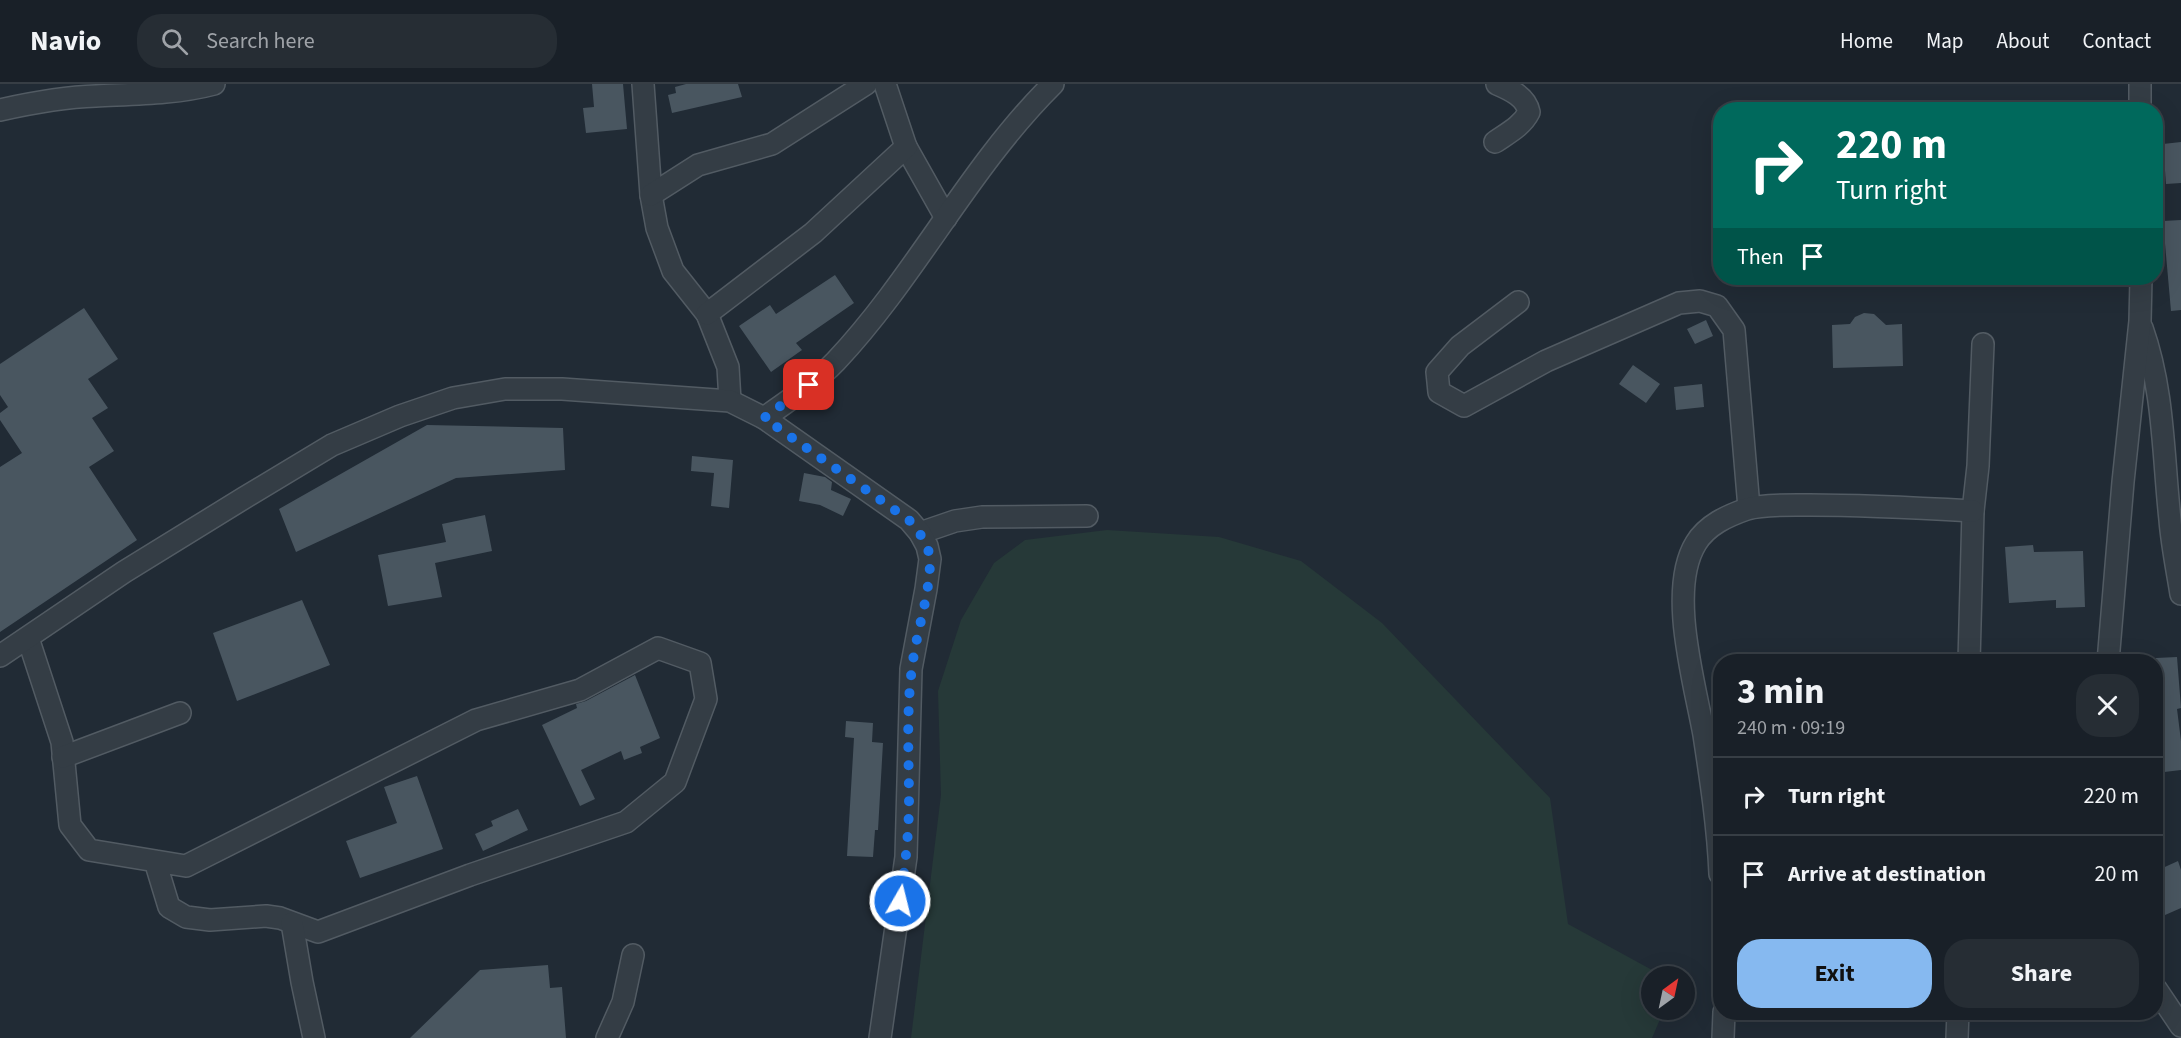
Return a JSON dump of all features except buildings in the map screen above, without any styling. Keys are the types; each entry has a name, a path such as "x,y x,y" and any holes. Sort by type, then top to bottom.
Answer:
{"street":[{"path":"0,110 34,103 93,96 141,94 214,84"},
{"path":"643,84 651,195 657,228 673,271 707,314 728,367 730,401"},
{"path":"651,195 698,165 772,144 866,84"},
{"path":"885,84 906,147 946,218"},
{"path":"764,418 796,396 835,362 896,290 997,150 1053,84"},
{"path":"1495,142 1517,127 1529,112 1528,104 1523,98 1497,84"},
{"path":"2140,84 2140,102"},
{"path":"707,314 813,233 906,147"},
{"path":"2109,654 2123,482 2140,321 2141,285"},
{"path":"1518,302 1460,346 1437,372 1439,392 1464,406 1514,381 1546,361 1679,303 1700,300 1717,306 1734,330 1749,508"},
{"path":"2140,321 2151,353 2159,389 2170,522 2181,594"},
{"path":"1968,654 1973,511 1978,466 1983,344"},
{"path":"0,656 124,572 253,492 332,445 400,416 453,398 505,390 562,389 730,401 764,418 909,520 927,546 930,559 911,669 906,857 880,1038"},
{"path":"1713,794 1690,673 1683,589 1695,544 1712,524 1749,508 1798,505 1883,505 1973,511"},
{"path":"920,533 955,521 982,517 1087,516"},
{"path":"28,638 62,742 70,825 89,850 155,861 186,867 476,720 580,690 658,648 700,663 706,699 675,782 627,822 470,875 318,932 266,916 210,921 186,917 169,907 155,861"},
{"path":"63,757 180,713"},
{"path":"292,923 314,1038"},
{"path":"607,1038 623,1002 633,955"},
{"path":"2163,999 2181,1026"},
{"path":"1723,1038 1724,1020"},
{"path":"1957,1038 1958,1020"}],"green space":[{"path":"1107,530 1219,537 1301,561 1382,623 1550,798 1568,924 1645,966 1641,966 1641,1020 1660,1020 1652,1038 911,1038 941,795 938,691 961,620 994,563 1025,540"}],"route":[{"path":"809,385 764,418 909,520 927,546 930,559 911,669 908,745 909,802 906,857 900,901"}]}
